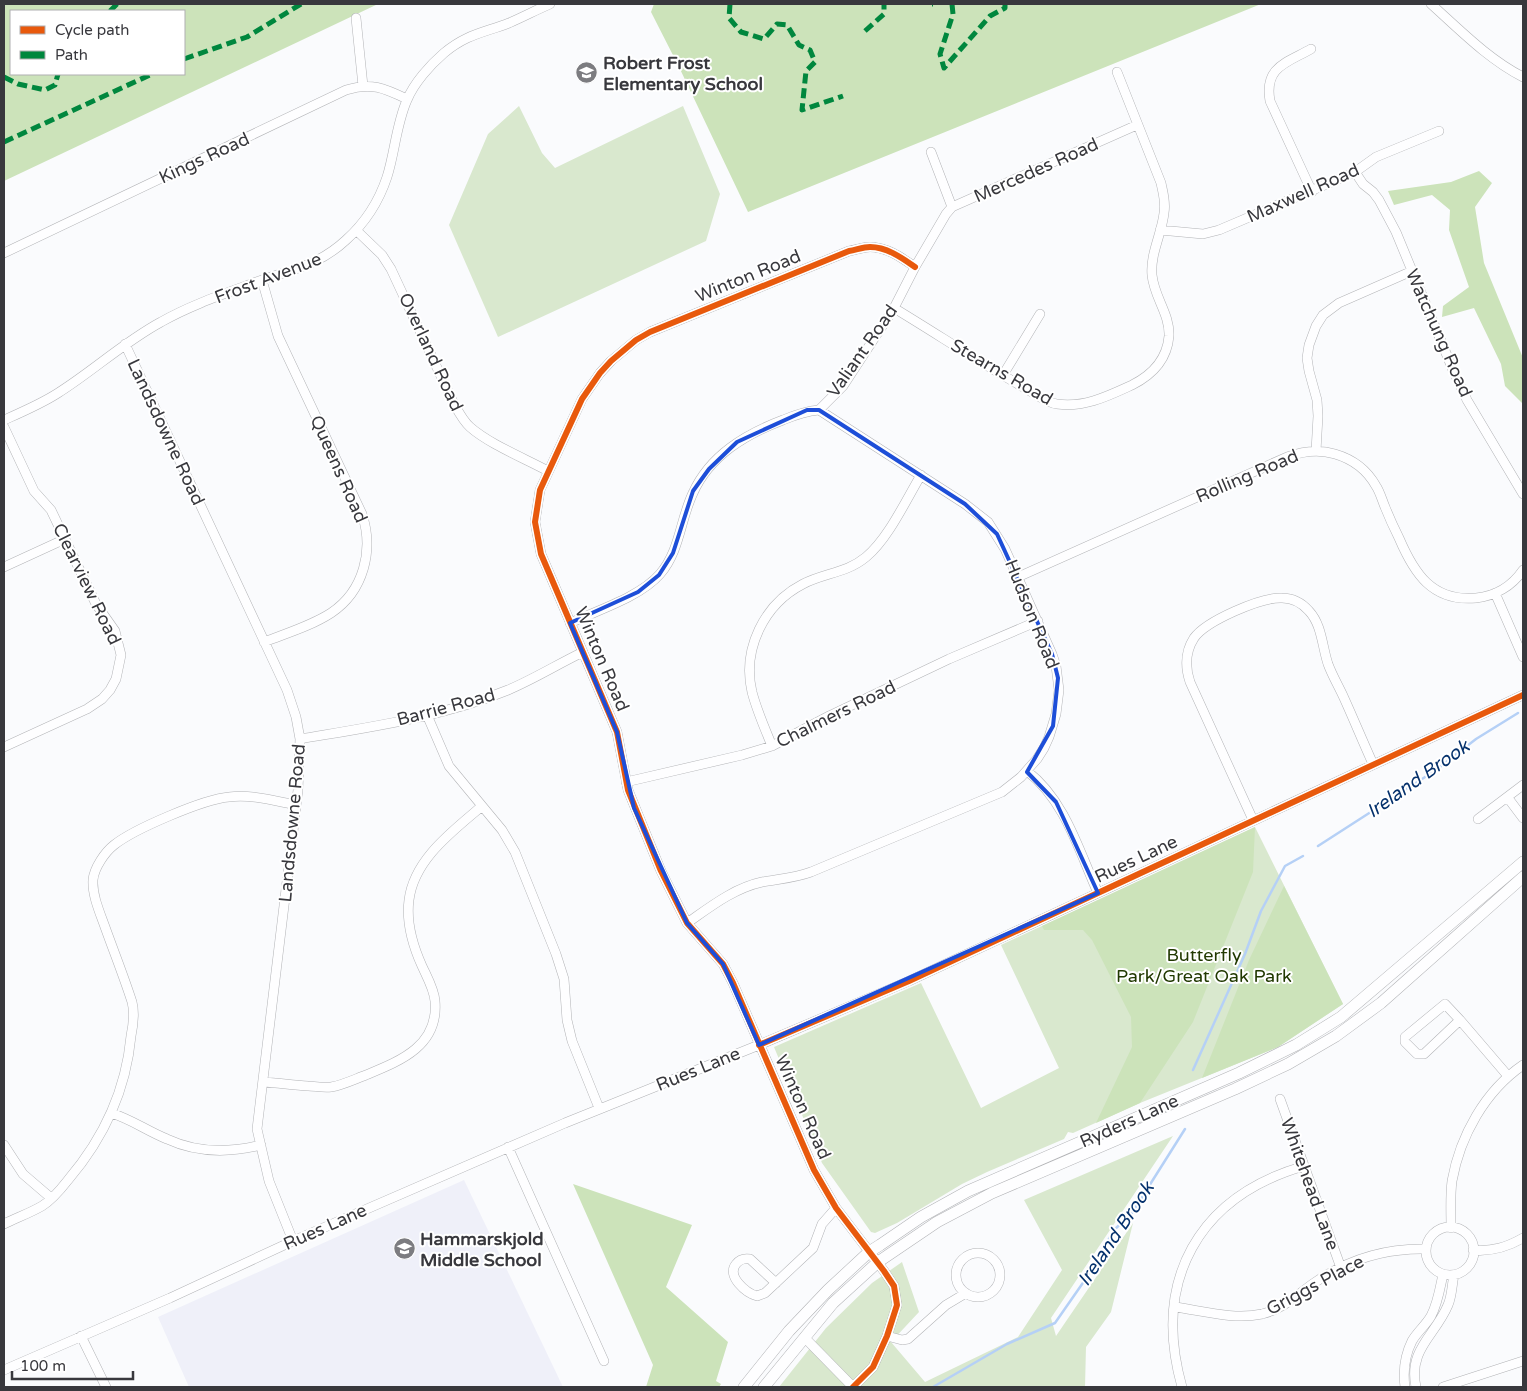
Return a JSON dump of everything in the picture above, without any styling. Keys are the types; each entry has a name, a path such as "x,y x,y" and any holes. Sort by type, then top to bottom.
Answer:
{"main road":[{"name":"Ryders Lane","path":"744,1387 789,1332 828,1290 869,1252 921,1217 968,1191 1239,1073 1296,1045 1341,1017 1523,862"},
{"name":"Ryders Lane","path":"764,1387 833,1303 878,1262 937,1222 992,1193 1235,1089 1288,1064 1336,1036 1381,1003 1523,878"}],"street":[{"name":"Frost Avenue","path":"4,420 40,404 59,393 125,344 161,322 204,302 262,280 290,272 322,258 340,245 356,230 374,205 387,177 393,147 407,99 432,64 455,45 471,35 508,23 550,4"},
{"path":"1431,4 1483,50 1523,77"},
{"path":"356,18 363,86"},
{"path":"1311,49 1279,67 1269,81 1268,90 1270,101 1312,192"},
{"name":"Stearns Road","path":"894,308 1054,404 1080,404 1099,400 1142,380 1150,374 1164,356 1169,335 1168,324 1153,285 1151,274 1165,206 1161,183 1116,72"},
{"name":"Kings Road","path":"4,253 346,90 363,86 376,86 407,99"},
{"name":"Mercedes Road","path":"942,222 952,207 1137,125"},
{"name":"Maxwell Road","path":"1160,230 1203,234 1219,230 1312,192 1355,172 1376,157 1439,131"},
{"path":"930,152 952,207"},
{"name":"Watchung Road","path":"1355,172 1363,184 1380,200 1396,232 1467,400 1523,494"},
{"name":"Valiant Road","path":"570,623 638,592 659,576 674,553 680,527 693,491 709,469 737,442 760,429 807,410 819,410 842,386 894,308 915,267 942,222"},
{"name":"Overland Road","path":"356,230 382,255 391,269 461,416 480,435 548,471"},
{"name":"Winton Road","path":"853,1387 873,1367 887,1336 897,1305 897,1296 890,1280 836,1208 814,1170 733,983 723,964 687,923 657,862 634,808 626,782 617,732 541,554 536,533 537,500 548,471 590,386 611,360 643,336 849,251 869,247 884,250 897,255 915,267"},
{"path":"1316,451 1317,400 1309,371 1308,358 1309,344 1316,326 1328,311 1339,303 1412,271"},
{"name":"Queens Road","path":"262,280 278,336 362,514 368,540 367,557 362,574 344,602 313,623 264,642"},
{"path":"1004,375 1040,314"},
{"name":"Landsdowne Road","path":"125,344 287,690 296,717 300,739 296,805 257,1129 270,1180 293,1241"},
{"name":"Hudson Road","path":"687,923 727,896 744,888 761,882 799,876 811,872 991,797 1012,785 1037,759 1049,738 1055,720 1058,684 1056,666 1052,654 1005,548 988,522 965,504 819,410"},
{"name":"Clearview Road","path":"4,427 34,491 51,510 96,604 113,626 118,637 121,655 118,673 110,690 102,699 92,706 4,747"},
{"name":"Rolling Road","path":"1018,577 1287,457 1316,451 1330,452 1344,457 1368,474 1380,492 1411,564 1419,576 1429,585 1441,592 1461,598 1482,597 1495,593"},
{"path":"772,746 754,699 750,682 751,652 762,624 773,607 796,587 849,568 871,553 883,539 921,475"},
{"path":"4,567 65,539"},
{"path":"1523,570 1512,582 1495,593 1523,657"},
{"path":"1253,820 1187,672 1187,658 1193,639 1213,622 1273,598 1294,600 1308,610 1318,624 1328,664 1373,764"},
{"name":"Chalmers Road","path":"626,782 742,756 772,746 846,708 1038,621"},
{"name":"Barrie Road","path":"300,739 427,715 508,690 583,652"},
{"name":"Rues Lane","path":"4,1370 508,1147 599,1108 759,1045 909,980 1523,695"},
{"path":"427,715 449,766 502,830 515,852 556,954 564,979 567,1020 572,1041 599,1108"},
{"path":"1027,771 1043,785 1056,802 1098,893"},
{"path":"1478,820 1523,785"},
{"path":"4,1224 42,1206 79,1167 95,1145 111,1113 126,1070 131,1044 132,1005 102,919 94,890 93,879 97,867 112,846 123,839 137,831 205,802 228,797 247,796 296,805"},
{"path":"1508,798 1523,818"},
{"path":"263,1082 330,1087 344,1084 394,1064 416,1050 424,1042 432,1027 435,1000 413,941 408,919 409,898 415,876 426,859 443,840 482,806"},
{"path":"1460,1020 1422,1055 1417,1054 1404,1040 1405,1037 1443,1005 1447,1006 1460,1020 1508,1076"},
{"path":"1452,1228 1452,1183 1462,1145 1480,1110 1508,1076 1523,1065"},
{"name":"Whitehead Lane","path":"1280,1100 1340,1268"},
{"path":"111,1113 127,1118 166,1139 192,1148 234,1150 260,1145"},
{"path":"4,1145 23,1174 51,1198"},
{"path":"508,1147 604,1361"},
{"path":"1182,1387 1175,1354 1173,1331 1178,1286 1186,1257 1195,1241 1219,1212 1240,1195 1281,1172 1304,1166"},
{"path":"776,1283 750,1259 742,1260 734,1267 732,1273 735,1279 752,1295 757,1296 765,1293 776,1283 813,1248 822,1224 836,1208"},
{"path":"1444,1228 1452,1228 1464,1232 1469,1237 1473,1250 1473,1257 1466,1269 1454,1275 1443,1274 1435,1270 1426,1257 1426,1249 1432,1236 1444,1228"},
{"path":"1473,1250 1495,1250 1523,1238"},
{"name":"Griggs Place","path":"1175,1307 1236,1316 1263,1314 1288,1304 1316,1282 1340,1268 1374,1254 1410,1248 1426,1249"},
{"path":"887,1336 902,1340 908,1339 946,1305 966,1293 978,1297 985,1296 996,1288 1000,1274 999,1267 990,1256 983,1254 969,1255 958,1265 956,1280 966,1293"},
{"path":"1405,1387 1405,1368 1412,1341 1431,1315 1437,1302 1443,1274"},
{"path":"1416,1387 1416,1366 1420,1349 1449,1304 1454,1275"},
{"path":"81,1336 106,1387"},
{"path":"805,1338 853,1387"},
{"path":"1443,1387 1523,1361"}],"highlighted area":[{"path":"807,410 819,410 965,504 997,534 1052,654 1058,678 1053,726 1027,772 1056,802 1098,893 759,1045 723,964 687,923 634,808 617,732 570,623 638,592 659,575 673,553 693,491 709,469 737,442"}],"shaded area":[{"name":"Hammarskjold Middle School","path":"464,1180 563,1387 189,1387 158,1317"}],"green space":[{"path":"4,4 378,4 4,181"},
{"path":"654,4 1261,4 748,212 651,12"},
{"path":"519,106 542,153 555,168 683,106 720,194 706,241 498,337 449,225 488,134"},
{"path":"1479,171 1492,183 1475,207 1484,263 1523,358 1523,404 1505,386 1501,364 1474,308 1442,317 1443,306 1469,287 1449,230 1450,210 1432,195 1394,205 1388,191 1451,182"},
{"name":"Butterfly Park/Great Oak Park","path":"1255,827 1343,1004 1278,1047 1140,1103 1073,1133 1068,1132 1064,1139 962,1184 897,1223 875,1233 871,1232 822,1163 774,1047 921,983 981,1108 1059,1068 1001,945"},
{"path":"1255,827 1253,872 1193,1022 1140,1103 1096,1123 1132,1047 1131,1017 1092,940 1083,930 1044,930 1042,926"},
{"path":"1284,886 1343,1004 1278,1047 1202,1078 1249,960"},
{"path":"1173,1136 1051,1318 1056,1336 1133,1223 1111,1312 1086,1347 1085,1387 779,1387 826,1328 872,1283 902,1262 919,1312 891,1342 925,1382 1018,1337 1062,1270 1024,1200"},
{"path":"573,1184 692,1225 666,1287 728,1342 716,1381 721,1384 719,1387 646,1387 653,1365"}],"waterway":[{"name":"Ireland Brook","path":"1318,846 1436,770 1476,739 1518,713"},
{"name":"Ireland Brook","path":"1193,1070 1245,954 1261,911 1285,866 1303,856"},
{"name":"Ireland Brook","path":"933,1387 1007,1344 1055,1323 1087,1277 1114,1230 1132,1213 1185,1129"}],"marked path":[{"path":"111,10 117,4"},
{"path":"185,59 247,37 301,4"},
{"path":"730,4 729,18 741,32 764,39 777,24 787,25 799,45 810,50 815,62 806,71 802,110 843,96"},
{"path":"865,31 884,14 884,4"},
{"path":"952,4 953,14 940,54 944,68 990,16 1005,8 1005,4"},
{"path":"4,77 18,84 45,90 55,85 58,75"},
{"path":"4,142 150,75"}],"cycle path":[{"path":"853,1387 873,1367 887,1336 897,1305 894,1286 836,1208 814,1170 733,983 723,964 687,923 661,871 628,790 617,732 541,554 535,522 540,490 582,399 600,373 636,340 650,332 849,251 876,247 894,254 915,267"},
{"path":"759,1045 909,981 1523,695"}],"place":[{"name":"Robert Frost Elementary School","path":"587,73"},
{"name":"Hammarskjold Middle School","path":"404,1249"}]}
